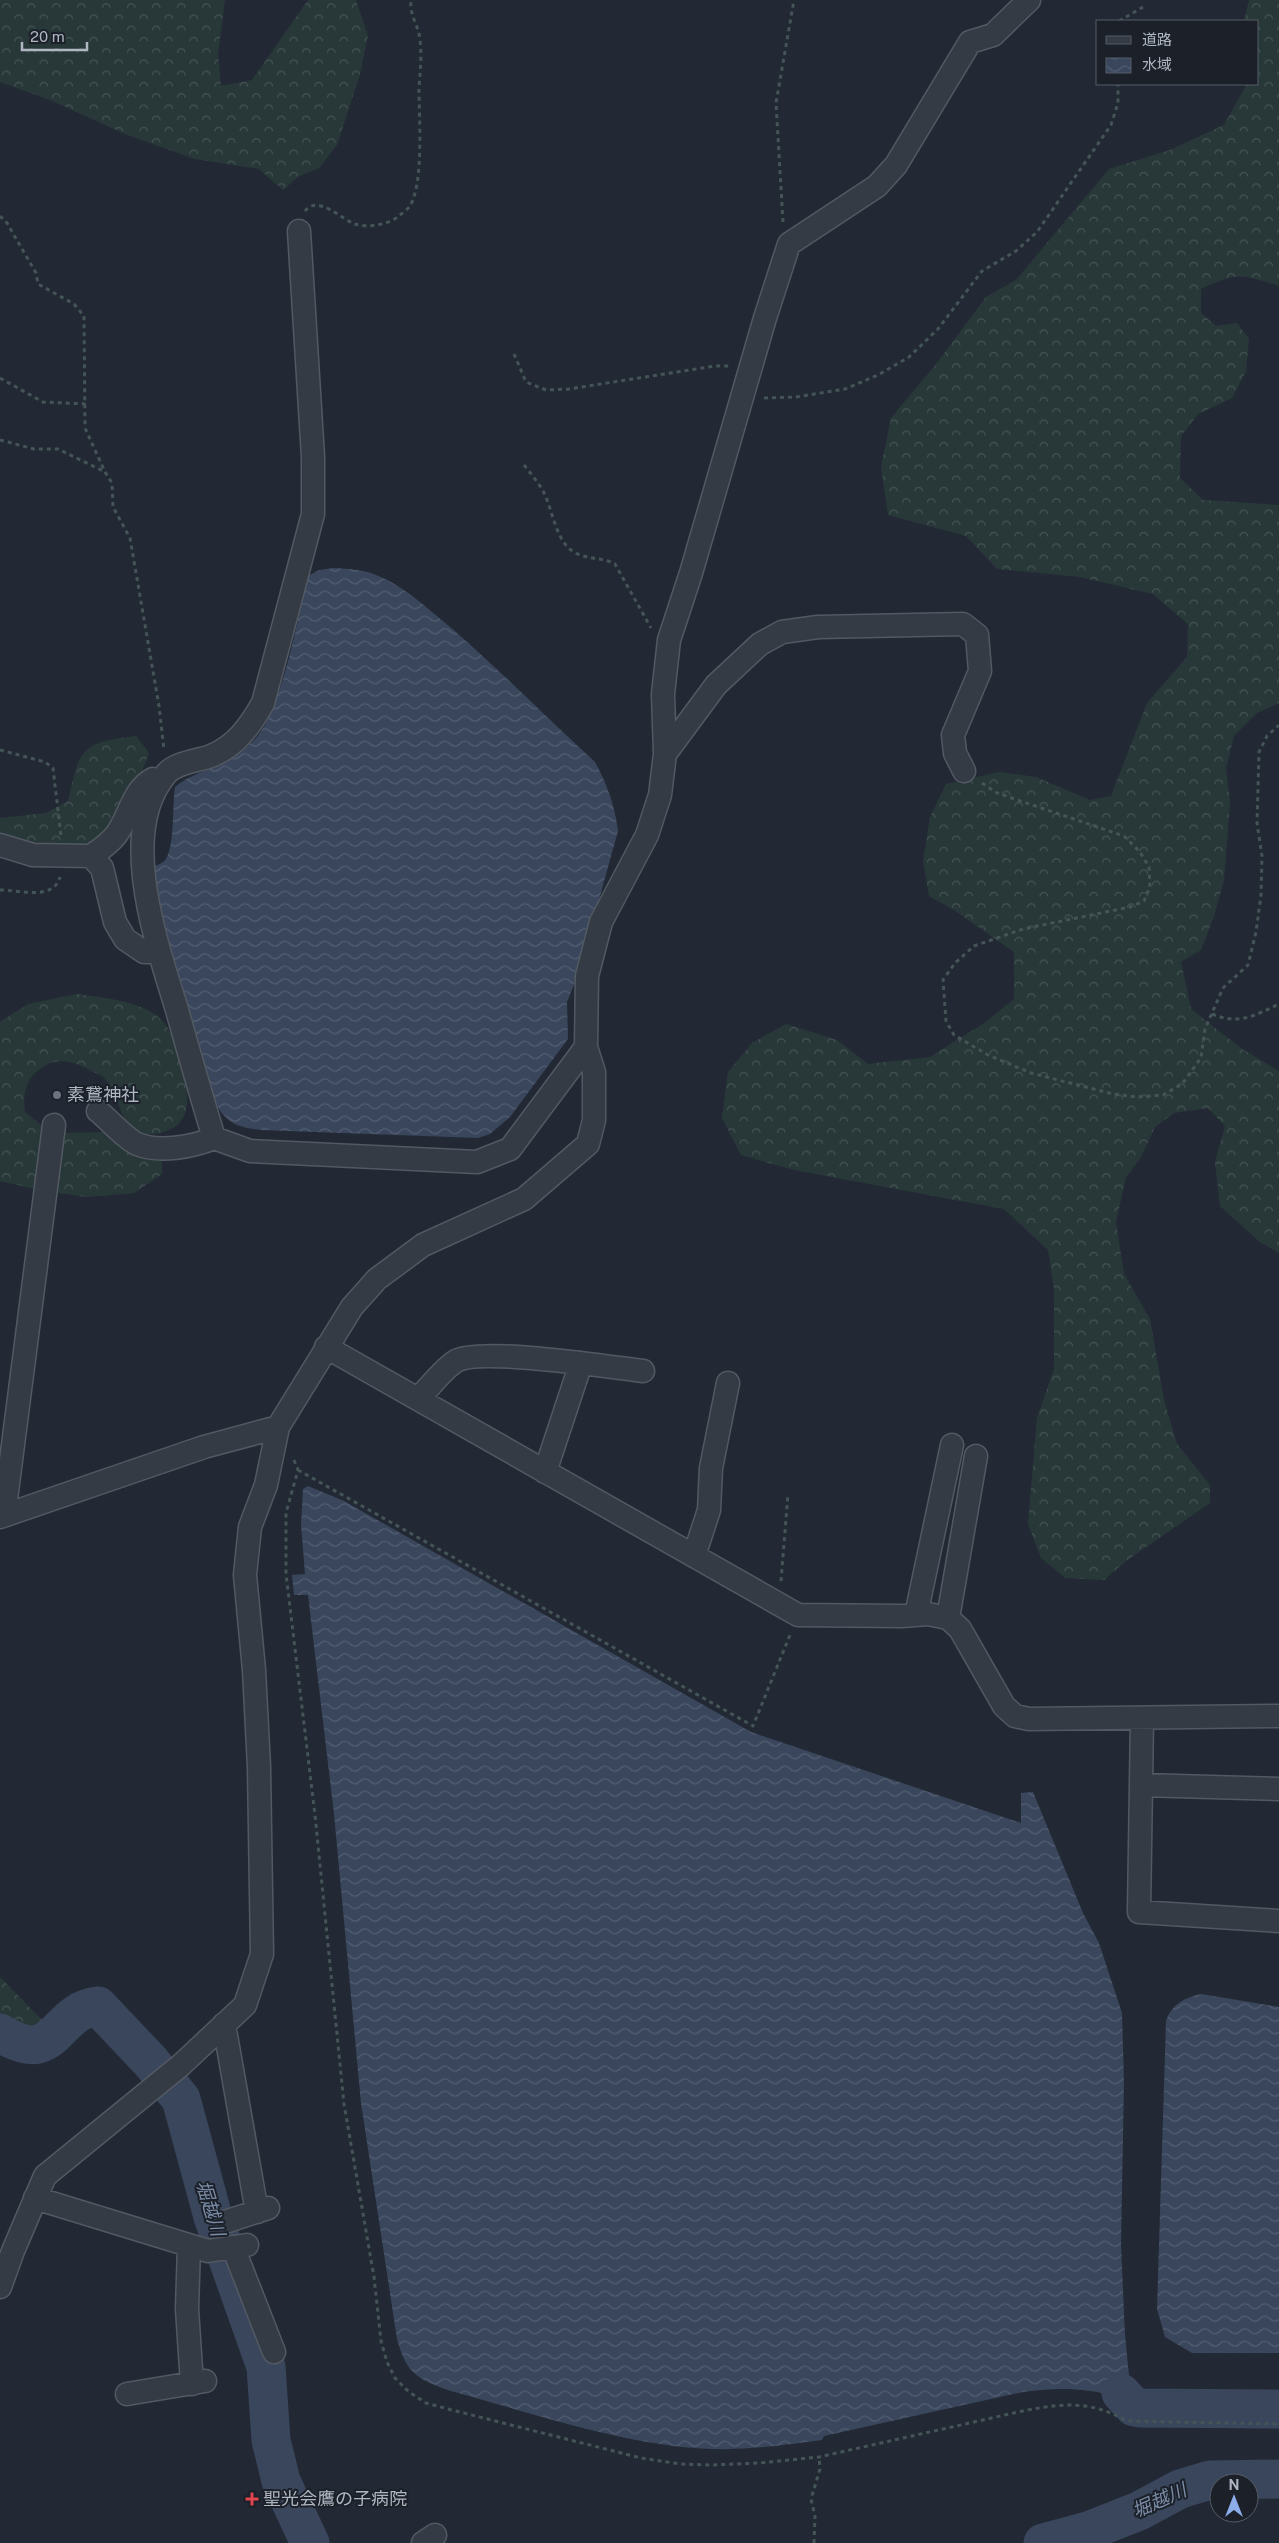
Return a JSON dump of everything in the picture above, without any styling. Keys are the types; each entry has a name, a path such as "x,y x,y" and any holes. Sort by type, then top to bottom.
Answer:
{"street":[{"path":"0,2287 6,2248 35,2198 45,2176 181,2065 244,2005 262,1954 259,1768 254,1670 244,1575 250,1528 266,1484 278,1427 352,1307 377,1279 423,1245 524,1199 588,1144 594,1120 594,1072 586,1047 587,976 601,922 647,835 660,795 666,754 662,694 669,640 692,573 743,393 789,244 877,186 896,166 970,42 993,35 1029,0"},
{"path":"0,845 34,855 91,856 105,847 116,835 137,795 148,781 212,756 236,742 251,724 263,703 313,514 313,457 300,231"},
{"path":"666,754 716,685 760,644 782,632 818,627 963,624 977,635 980,670 953,735 955,753 964,771"},
{"path":"167,772 150,802 145,824 143,851 145,891 158,951 214,1138"},
{"path":"91,856 102,868 115,922 125,939 144,952 158,951"},
{"path":"98,1111 136,1143 155,1147 189,1146 214,1138 250,1150 477,1162 510,1149 586,1047"},
{"path":"54,1125 2,1516 204,1447 278,1427"},
{"path":"326,1347 798,1616 928,1614 948,1618 960,1629 1004,1706 1015,1716 1029,1719 1279,1716"},
{"path":"418,1399 456,1361 479,1356 581,1363 643,1371"},
{"path":"546,1472 581,1363"},
{"path":"694,1556 709,1510 711,1468 728,1383"},
{"path":"916,1615 952,1445"},
{"path":"948,1618 976,1456"},
{"path":"1142,1718 1139,1912 1279,1921"},
{"path":"1142,1785 1279,1789"},
{"path":"224,2024 262,2210 228,2221"},
{"path":"35,2198 208,2251 240,2246 274,2352"},
{"path":"127,2394 199,2382 187,2309 189,2246"}],"path":[{"path":"300,231 300,218 307,208 317,205 327,208 356,224 374,226 395,219 410,206 416,188 421,125 421,45 410,9 411,0"},
{"path":"789,244 784,231 776,103 794,0"},
{"path":"1121,20 1144,7"},
{"path":"743,393 763,398 796,397 845,389 878,375 908,357 938,329 982,271 1016,251 1038,232 1111,126 1118,102 1118,85"},
{"path":"0,216 7,223 36,273 38,284 74,304 84,316 85,428 104,472 112,483 114,507 130,538 159,706 167,772"},
{"path":"514,354 526,382 546,390 569,389 715,366 750,371"},
{"path":"0,378 43,402 86,404"},
{"path":"0,440 34,449 58,449 104,472"},
{"path":"524,464 544,492 565,544 573,552 585,558 606,559 615,564 654,634 669,640"},
{"path":"964,771 997,793 1124,836 1140,852 1149,867 1150,887 1144,901 1130,907 1023,929 974,946 955,963 943,980 946,1021 954,1035 988,1055 1031,1072 1074,1085 1138,1097 1162,1095 1182,1084 1201,1058 1205,1029 1223,988 1248,965 1256,932 1261,895 1262,856 1257,814 1259,752 1267,736 1279,725"},
{"path":"0,750 45,762 53,768 60,819 62,856 59,879 54,888 45,893 0,890"},
{"path":"1212,1014 1227,1020 1244,1019 1279,1004"},
{"path":"278,1427 298,1470 753,1726 798,1616"},
{"path":"298,1470 286,1513 286,1574 314,1806 344,2104 374,2277 381,2341 387,2362 395,2378 409,2392 434,2405 641,2458 680,2464 760,2464 819,2457 1027,2410 1058,2405 1094,2406 1108,2410 1127,2421 1279,2424"},
{"path":"779,1604 788,1494"},
{"path":"814,2543 815,2516 811,2498 820,2469 819,2457"}],"green space":[{"path":"0,0 225,0 218,55 221,86 252,80 308,0 356,0 368,36 360,74 337,145 319,168 299,176 283,190 259,169 195,159 125,134 50,100 0,82"},
{"path":"1249,0 1279,0 1279,286 1247,277 1232,277 1201,289 1201,313 1216,326 1237,323 1249,339 1246,371 1232,398 1198,414 1181,436 1180,478 1203,500 1279,505 1279,703 1257,713 1234,736 1226,768 1230,802 1224,880 1214,916 1201,950 1181,962 1191,1009 1242,1049 1279,1071 1279,1253 1260,1242 1220,1206 1215,1162 1225,1126 1208,1108 1174,1113 1155,1127 1140,1159 1126,1177 1116,1222 1124,1274 1150,1319 1164,1400 1177,1444 1210,1485 1210,1503 1126,1561 1104,1580 1065,1578 1041,1558 1028,1524 1037,1418 1054,1369 1054,1289 1048,1250 1004,1209 794,1170 741,1155 722,1118 728,1072 752,1043 786,1024 837,1040 868,1064 930,1057 986,1022 1014,999 1014,952 954,910 929,896 923,861 930,817 946,784 999,772 1036,777 1090,800 1111,796 1147,703 1187,657 1188,624 1153,594 1080,577 997,569 966,536 888,515 881,467 891,418 937,363 986,297 1016,280 1109,169 1170,150 1224,125 1246,85 1259,85 1259,20 1244,20"},
{"path":"136,736 149,753 140,776 118,819 99,839 90,844 56,847 0,836 0,818 46,813 68,801 76,769 85,751 103,742"},
{"path":"77,994 132,1004 157,1016 166,1025 172,1037 183,1073 187,1101 185,1113 179,1123 169,1130 151,1135 140,1133 127,1123 111,1086 105,1078 75,1063 62,1061 49,1064 31,1077 25,1092 25,1112 48,1130 68,1133 105,1132 153,1152 162,1160 162,1174 134,1193 87,1197 44,1191 0,1181 0,1022 28,1004"},
{"path":"0,1977 44,2022 40,2033 20,2036 0,2024"}],"water":[{"path":"334,568 366,572 396,585 450,627 595,762 613,804 618,831 579,972 567,1002 568,1039 510,1117 490,1134 478,1138 261,1130 243,1127 230,1121 220,1111 212,1095 157,900 152,866 163,862 169,852 175,787 190,777 222,763 256,738 266,724 274,706 288,662 308,576 319,570"},
{"path":"308,1486 344,1501 751,1732 1021,1823 1021,1793 1033,1792 1083,1913 1099,1943 1122,2013 1124,2083 1121,2244 1125,2335 1130,2386 1118,2396 1071,2389 1023,2392 824,2436 822,2440 754,2448 713,2449 648,2442 581,2428 451,2391 430,2383 415,2374 405,2360 397,2339 361,2103 334,1814 308,1595 294,1595 292,1575 305,1574 301,1525 303,1489"},
{"path":"1201,1994 1279,2007 1279,2353 1192,2353 1165,2337 1157,2309 1166,2021 1175,2006"}],"waterway":[{"name":"堀越川","path":"0,2033 19,2042 33,2045 45,2042 72,2017 83,2010 98,2006 151,2062 181,2099 213,2217 266,2367 271,2440 281,2481 310,2543"},
{"path":"1121,2393 1134,2407 1139,2408 1279,2409"},
{"name":"堀越川","path":"1043,2543 1091,2530 1139,2511 1180,2489 1210,2480 1279,2479"}],"place":[{"name":"素鵞神社","path":"57,1095"},
{"name":"聖光会鷹の子病院","path":"252,2499"}]}
